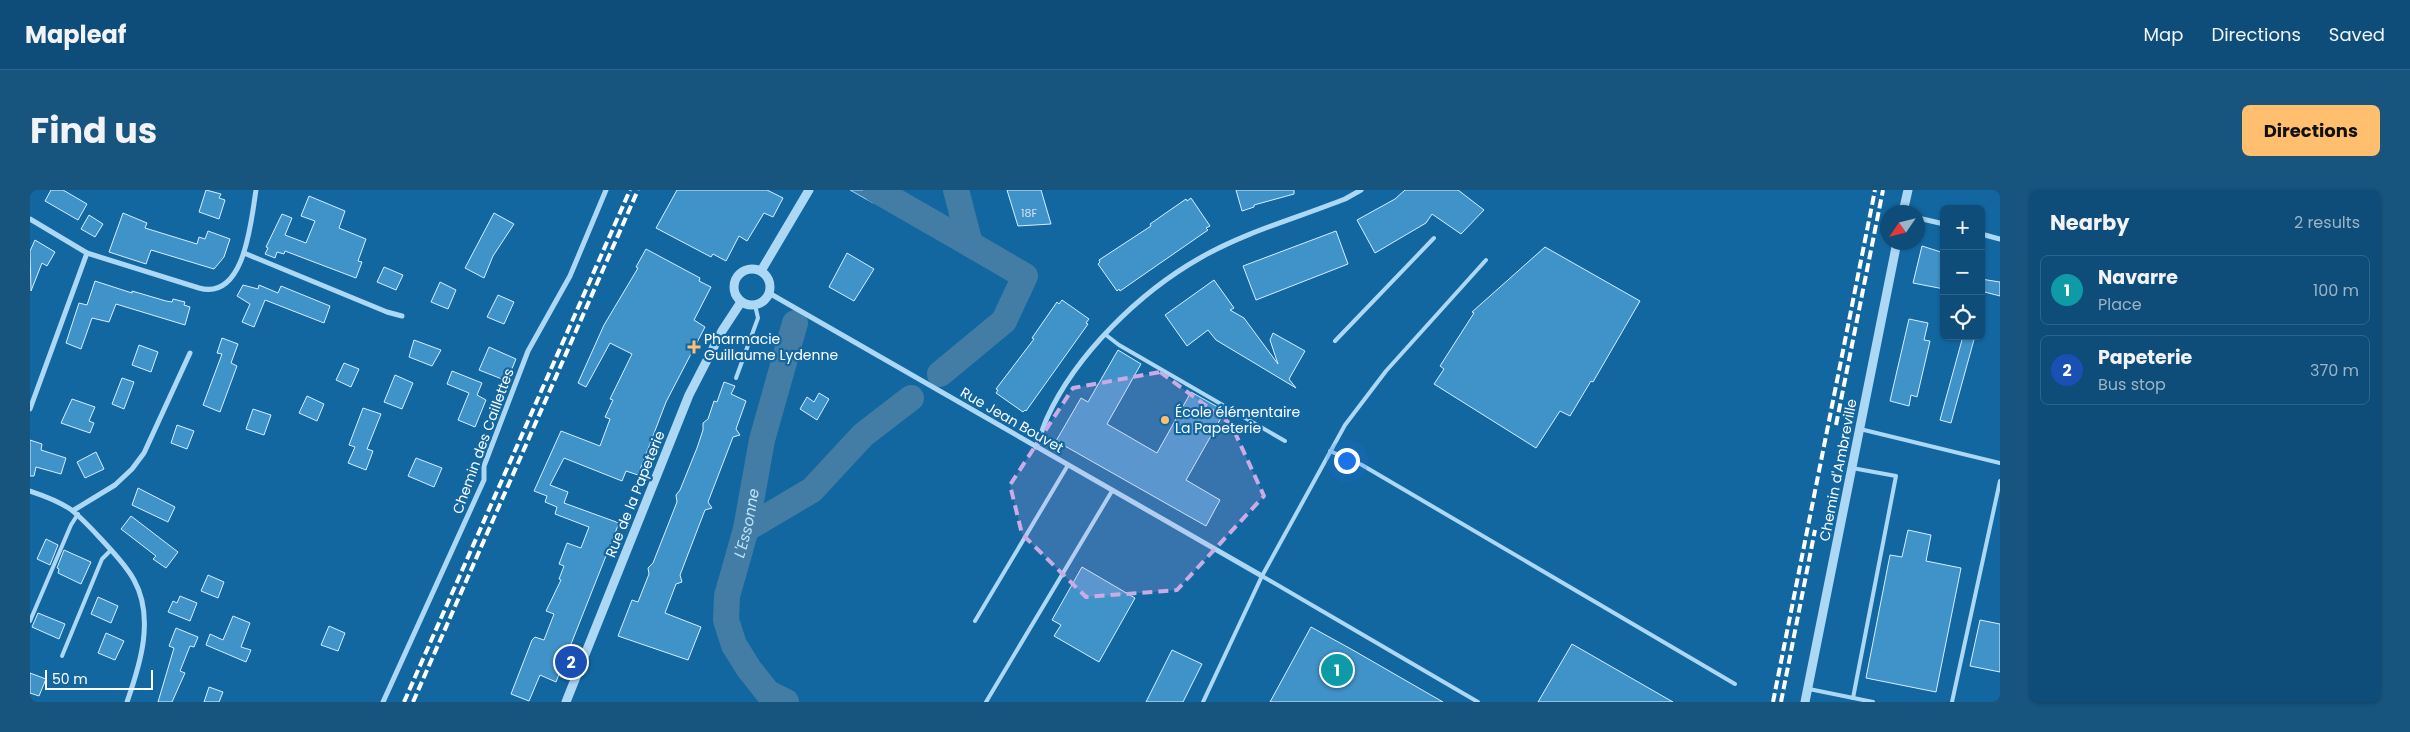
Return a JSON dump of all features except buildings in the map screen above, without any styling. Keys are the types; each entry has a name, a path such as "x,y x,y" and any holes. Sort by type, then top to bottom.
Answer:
{"street":[{"path":"30,218 87,253 214,291 227,284 244,253 256,190"},
{"name":"Chemin des Caillettes","path":"383,702 484,480 484,466 528,352 570,276 606,190"},
{"path":"761,272 809,190"},
{"path":"1036,447 1047,418 1072,376 1106,335 1138,302 1165,280 1201,258 1238,240 1345,199 1361,190"},
{"path":"1905,205 1908,190"},
{"path":"1925,220 1940,223"},
{"path":"1985,235 2000,239"},
{"name":"Chemin d'Ambreville","path":"1805,702 1895,250"},
{"path":"30,409 87,253"},
{"path":"244,253 387,312 402,316"},
{"path":"749,269 761,272 769,281 769,293 764,301 755,305 741,302 734,292 735,280 743,271 749,269"},
{"name":"Rue Jean Bouvet","path":"769,293 1262,576"},
{"name":"Rue de la Papeterie","path":"566,702 689,395 722,331 741,302"},
{"path":"76,512 115,484 132,469 144,453 190,352"},
{"path":"30,491 58,501 76,512 110,550 135,582 141,596 144,617 143,649 127,702"}],"lane":[{"path":"1335,341 1434,238"},
{"path":"1202,702 1262,576 1344,425 1386,371 1486,260"},
{"path":"736,378 758,318 755,305"},
{"path":"1106,335 1118,345 1285,441"},
{"path":"1860,429 2000,463"},
{"path":"1330,451 1370,470 1735,684"},
{"path":"975,622 1068,465"},
{"path":"1852,468 1896,476 1853,698"},
{"path":"1952,702 2000,481"},
{"path":"986,702 1112,491"},
{"path":"30,621 76,512"},
{"path":"62,656 102,559 110,550"},
{"path":"1262,576 1478,702"},
{"path":"1807,689 1873,702"}],"highlighted area":[{"path":"1160,372 1231,424 1264,496 1177,590 1086,597 1022,534 1010,485 1073,388"}],"water":[{"path":"850,190 881,190 873,203"}],"waterway":[{"path":"876,190 970,244"},
{"path":"940,374 1004,321 1025,276 970,244 956,190"},
{"name":"L'Essonne","path":"786,702 768,693 749,669 734,645 726,620 727,596 746,529 762,440 795,323"},
{"path":"746,529 812,490 863,435 911,398"}],"railway":[{"path":"404,702 630,190"},
{"path":"413,702 638,190"},
{"path":"1773,702 1875,190"},
{"path":"1836,425 1883,190"},
{"path":"1781,702 1815,530"}],"place":[{"name":"Pharmacie Guillaume Lydenne","path":"694,347"},
{"name":"École élémentaire La Papeterie","path":"1165,420"},
{"name":"Papeterie","path":"571,662"},
{"name":"Navarre","path":"1337,670"}]}
